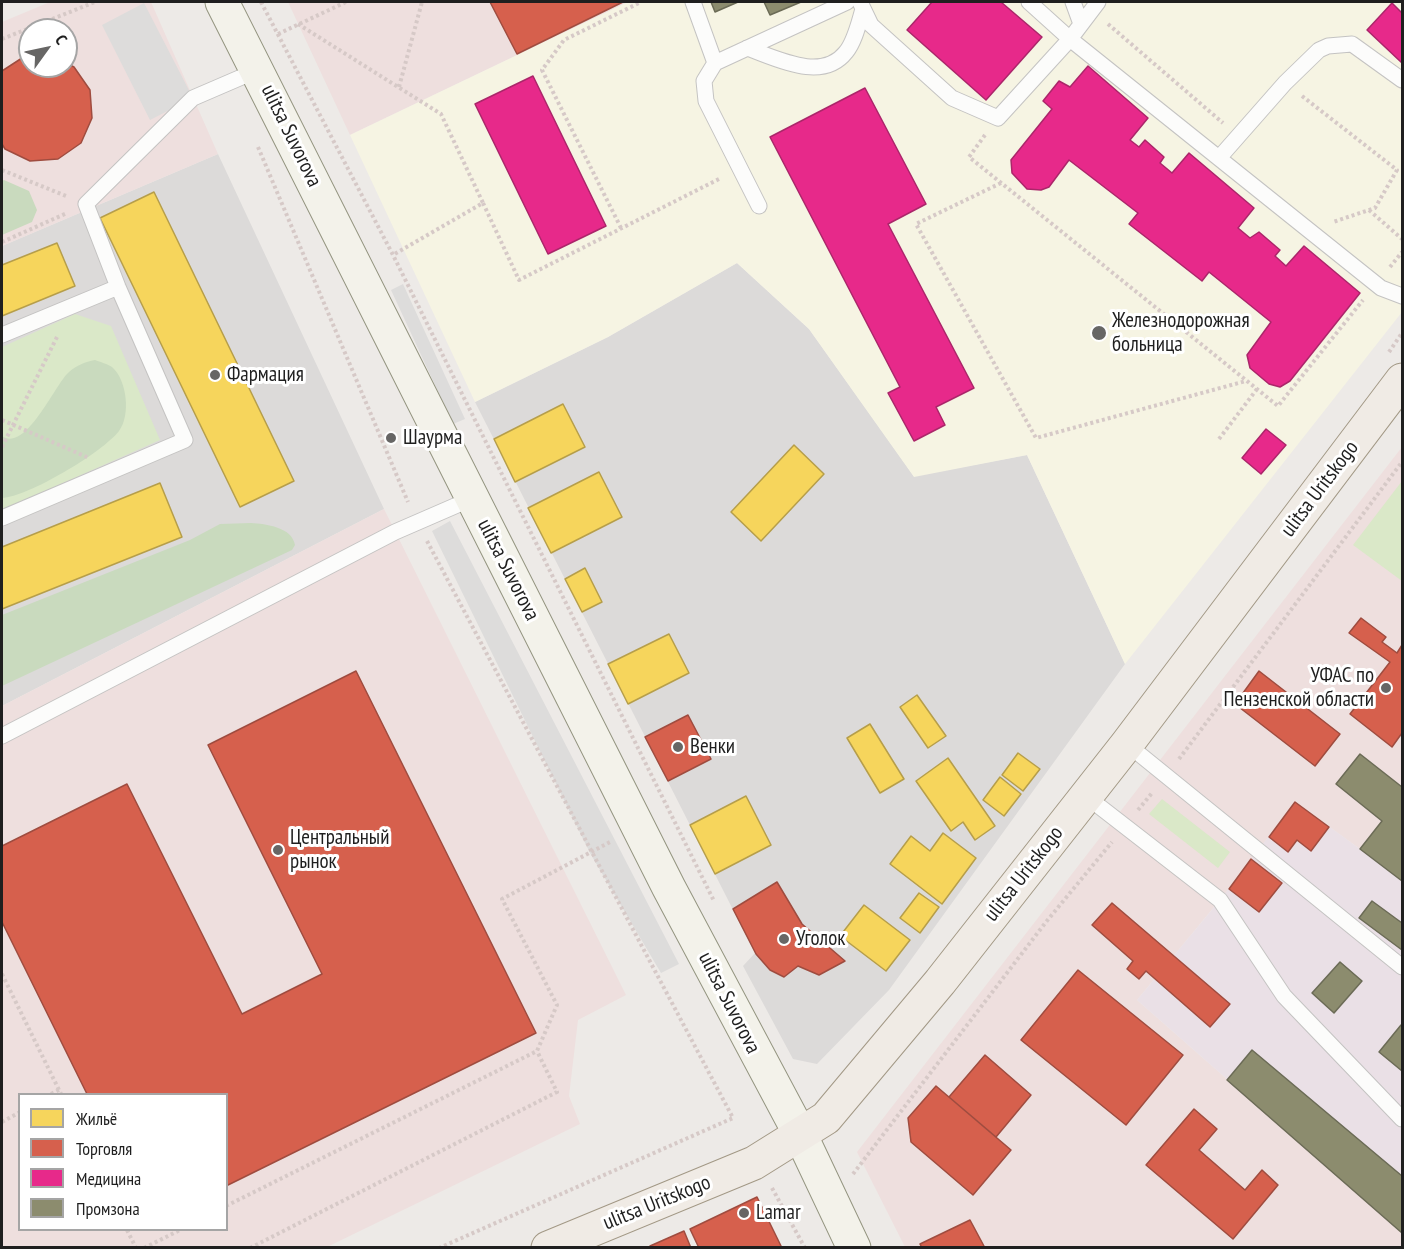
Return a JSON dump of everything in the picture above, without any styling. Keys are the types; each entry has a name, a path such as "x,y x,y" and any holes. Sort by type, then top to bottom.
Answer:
{"main road":[{"name":"ulitsa Suvorova","path":"222,2 471,499 801,1136 854,1248"},
{"name":"ulitsa Uritskogo","path":"548,1248 754,1163 801,1136 826,1118 940,981 1127,744 1402,380"}],"lane":[{"path":"693,2 715,63"},
{"path":"759,206 706,101 704,81 715,63 848,2"},
{"path":"1029,2 1070,39 1376,284 1402,296"},
{"path":"1073,2 1081,24"},
{"path":"747,48 806,67 826,67 848,51 862,5"},
{"path":"862,5 871,25 952,98 998,118 1070,39 1095,6"},
{"path":"1219,158 1285,83 1319,50 1345,43 1352,44 1402,80"},
{"path":"2,518 185,440 118,286 86,204 193,98 258,70"},
{"path":"2,335 118,286"},
{"path":"2,736 395,532 418,524 471,499"},
{"path":"1127,744 1402,967"},
{"path":"1086,796 1220,900 1284,996 1402,1119"}],"path":[{"path":"2,39 95,2"},
{"path":"261,2 393,255 719,911"},
{"path":"278,34 346,2"},
{"path":"399,87 422,2"},
{"path":"621,228 542,70 564,40 641,2"},
{"path":"1095,6 1238,136"},
{"path":"298,24 441,114 519,280 740,169"},
{"path":"1285,83 1397,170 1375,208 1310,230"},
{"path":"998,118 969,157 1278,406 1376,284"},
{"path":"253,136 418,524 590,853 733,1118 439,1248"},
{"path":"2,170 86,204"},
{"path":"1001,183 916,224 1036,438 1246,380"},
{"path":"393,255 483,203"},
{"path":"2,242 86,204"},
{"path":"1369,210 1402,239"},
{"path":"2,447 73,305"},
{"path":"1219,439 1257,389"},
{"path":"2,420 116,469"},
{"path":"228,1205 537,1051 557,1005 502,899 639,827"},
{"path":"2,974 60,1092"},
{"path":"250,1248 557,1092 537,1051"},
{"path":"2,1122 18,1113"},
{"path":"767,1179 805,1248"},
{"path":"128,1231 136,1248"},
{"path":"144,1248 178,1231"}],"shaded area":[{"path":"50,2 151,2 218,154 2,246 2,22"},
{"path":"288,2 628,2 350,135"},
{"name":"Железнодорожная больница","path":"628,2 1402,2 1402,312 1125,664 1027,455 914,477 809,329 737,263 608,337 475,402 350,135"},
{"path":"144,3 193,98 150,120 102,25"},
{"path":"218,154 384,509 2,706 2,246"},
{"path":"737,263 809,329 914,476 1027,455 1125,664 889,990 817,1064 793,1059 743,966 755,953 475,402 608,337"},
{"path":"403,284 465,419 453,424 391,290"},
{"path":"1402,447 1402,787 1360,754 1337,785 1382,821 1360,849 1295,802 1229,889 1137,1000 1402,1233 1402,1247 905,1247 857,1152"},
{"name":"Центральный рынок","path":"384,509 626,995 578,1020 569,1096 580,1124 327,1247 2,1248 2,706"},
{"path":"450,521 679,964 661,973 590,853 432,531"},
{"path":"1360,754 1402,787 1402,1233 1137,1000 1220,900 1295,802 1360,849 1382,821 1336,784"}],"green space":[{"path":"2,181 29,191 37,210 32,222 2,235"},
{"path":"75,314 111,326 160,440 2,510 2,347"},
{"path":"95,360 112,367 121,380 126,407 123,424 119,431 98,450 64,472 29,490 2,498 2,436 11,439 21,435 39,415 69,372 81,364"},
{"path":"1402,481 1402,581 1353,545"},
{"path":"251,523 284,530 293,539 295,545 292,550 2,686 2,615 190,540 220,524"},
{"path":"1162,799 1230,852 1218,868 1149,814"}],"building: Жильё":[{"path":"154,192 294,481 240,507 100,218"},
{"path":"57,243 75,286 2,316 2,265"},
{"path":"563,404 585,447 515,482 494,439"},
{"path":"794,445 824,474 761,541 731,512"},
{"path":"599,472 622,517 551,553 528,508"},
{"path":"160,483 182,537 2,609 2,547"},
{"path":"585,568 602,602 582,612 565,579"},
{"path":"669,634 689,673 628,704 608,664"},
{"path":"917,695 946,736 928,748 900,707"},
{"path":"870,724 904,779 880,793 847,738"},
{"path":"1018,753 1040,769 1023,791 1002,775"},
{"path":"948,758 995,826 975,840 963,822 951,831 916,781"},
{"path":"1000,777 1021,794 1004,816 983,800"},
{"path":"746,796 771,845 715,874 690,825"},
{"path":"943,833 976,858 942,904 890,864 911,836 930,851"},
{"path":"919,893 939,907 920,933 900,918"},
{"path":"864,905 910,940 886,971 840,936"}],"building: Торговля":[{"path":"490,2 623,2 517,54"},
{"path":"18,61 18,78 78,78 78,73 90,90 92,118 81,143 58,159 30,161 5,149 2,144 2,71"},
{"name":"УФАС по Пензенской области","path":"1361,618 1386,637 1382,642 1397,653 1402,645 1402,733 1392,747 1350,714 1390,662 1349,633"},
{"name":"Центральный рынок","path":"356,671 536,1033 228,1185 228,1093 87,1093 2,922 2,846 127,784 242,1014 322,974 208,745"},
{"path":"1259,671 1340,734 1315,766 1235,704"},
{"name":"Венки","path":"688,715 711,759 668,781 645,737"},
{"path":"1295,802 1329,827 1311,851 1297,840 1288,852 1269,837"},
{"path":"1251,859 1282,883 1259,912 1229,889"},
{"name":"Уголок","path":"777,882 802,924 845,961 819,975 798,966 784,977 770,970 756,954 733,909"},
{"path":"1112,903 1230,1004 1210,1027 1146,971 1139,979 1127,969 1133,961 1092,925"},
{"path":"1078,970 1183,1055 1126,1125 1021,1040"},
{"path":"985,1055 1031,1095 996,1137 949,1097"},
{"path":"936,1086 1011,1150 973,1195 911,1142 908,1118"},
{"path":"1194,1109 1217,1129 1199,1150 1245,1190 1262,1170 1278,1185 1233,1239 1146,1165"},
{"name":"Lamar","path":"757,1197 782,1248 699,1248 690,1229"},
{"path":"970,1220 985,1248 922,1248 920,1244"},
{"path":"684,1231 691,1248 650,1248 650,1246"}],"building: Медицина":[{"path":"932,2 1001,2 1042,37 986,100 907,30"},
{"path":"1392,3 1402,13 1402,63 1367,30"},
{"path":"1088,66 1148,118 1130,140 1139,147 1145,140 1164,157 1160,163 1172,173 1189,153 1254,208 1238,228 1250,238 1259,232 1280,250 1275,256 1286,266 1304,246 1360,293 1290,381 1280,387 1269,384 1250,368 1247,355 1271,322 1209,272 1202,281 1129,224 1138,213 1069,160 1049,187 1041,190 1027,189 1012,173 1011,160 1052,109 1043,101 1059,81 1070,87"},
{"path":"533,76 606,226 548,254 475,104"},
{"path":"865,88 926,204 888,224 974,388 936,407 945,425 914,441 888,393 900,387 770,137"},
{"path":"1266,429 1286,445 1261,474 1242,458"}],"building: Промзона":[{"path":"711,2 738,2 715,12"},
{"path":"764,2 801,2 770,15"},
{"path":"1360,754 1402,787 1402,881 1360,849 1382,821 1336,784"},
{"path":"1372,901 1402,923 1402,950 1359,918"},
{"path":"1340,962 1362,981 1334,1013 1312,993"},
{"path":"1402,1026 1402,1071 1379,1052"},
{"path":"1252,1050 1402,1176 1402,1233 1227,1080"}],"place":[{"name":"Железнодорожная больница","path":"1099,333"},
{"name":"Фармация","path":"215,375"},
{"name":"Шаурма","path":"391,438"},
{"name":"УФАС по Пензенской области","path":"1386,688"},
{"name":"Венки","path":"678,747"},
{"name":"Центральный рынок","path":"278,850"},
{"name":"Уголок","path":"784,939"},
{"name":"Lamar","path":"744,1213"}]}
